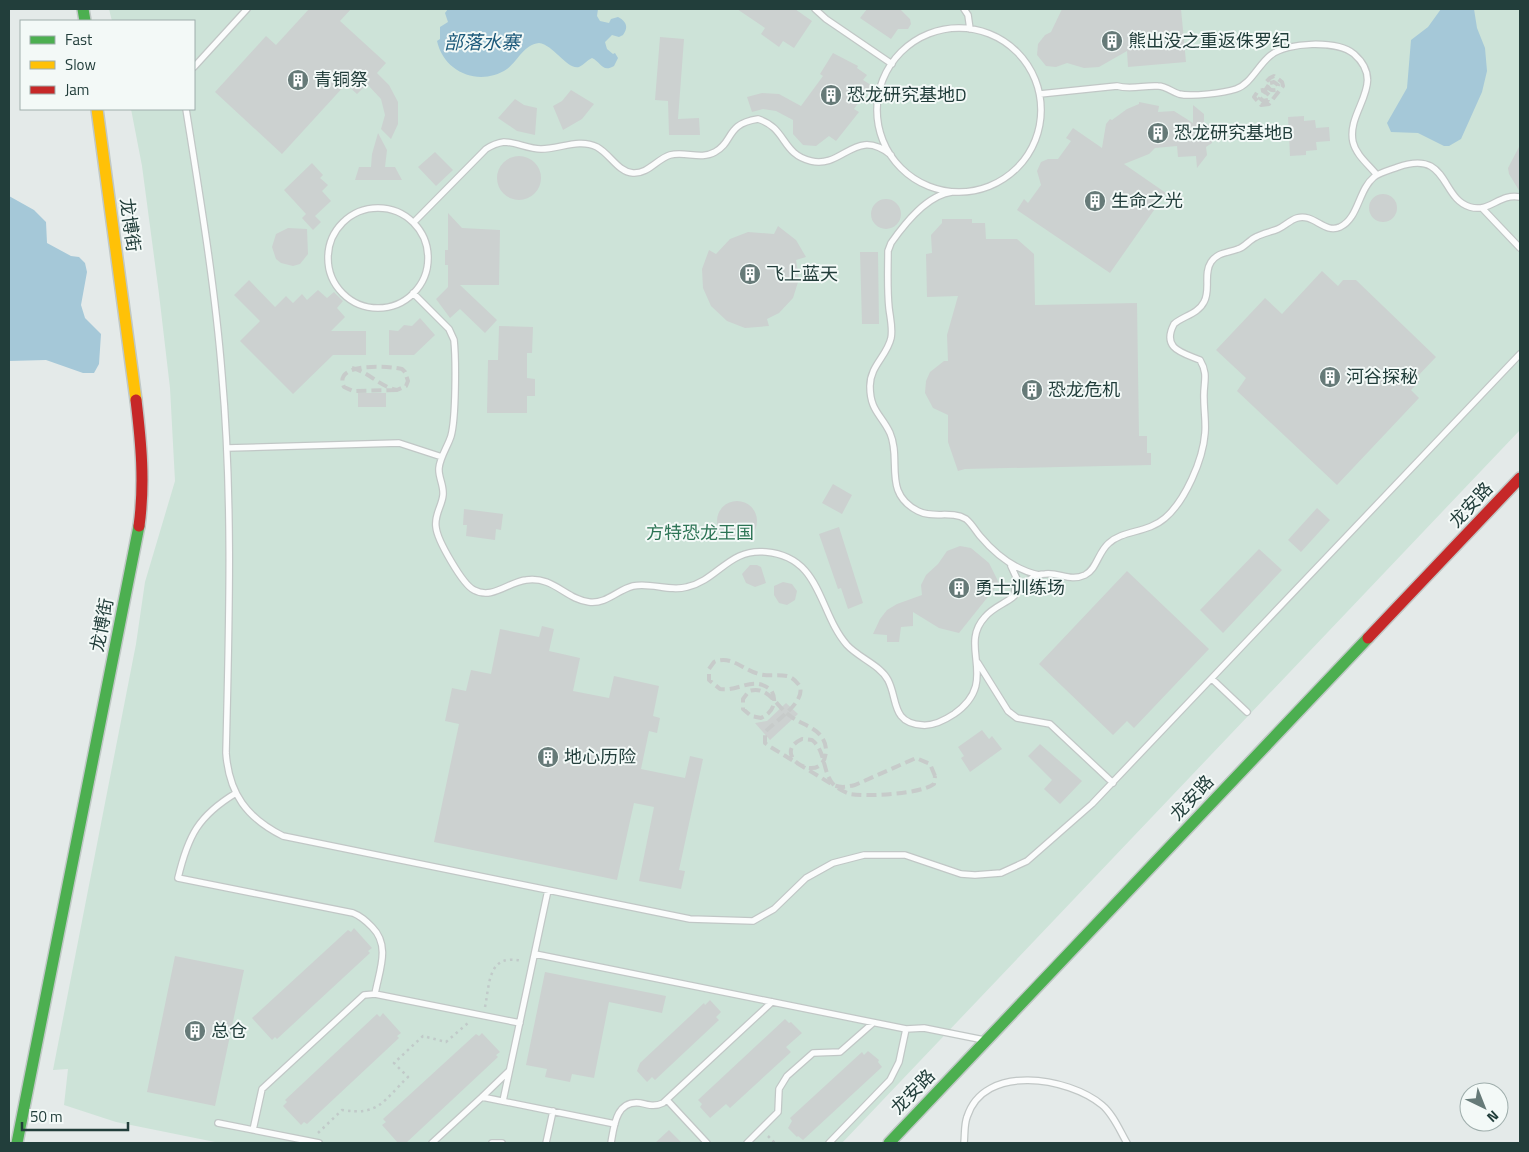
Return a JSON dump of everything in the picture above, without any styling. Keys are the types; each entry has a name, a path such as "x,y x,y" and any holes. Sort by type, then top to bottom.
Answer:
{"main road":[{"name":"龙博街","path":"17,1143 137,539 143,495 141,440 97,110"},
{"name":"龙安路","path":"889,1143 1520,478"}],"lane":[{"path":"195,66 247,9"},
{"path":"815,9 826,19 892,64"},
{"path":"964,9 968,15 970,29"},
{"path":"891,155 882,137 877,110 882,84 892,64 904,50 926,35 953,28 970,29 992,35 1015,49 1032,71 1040,94 1041,110 1037,136 1020,165 1004,179 992,185 979,190 943,193 929,201 891,243 888,251 891,337 872,374 870,395 876,415 890,432 893,442 894,479 903,498 918,511 930,515 961,516 968,520 989,547 1014,567 1039,574 1054,574 1069,578 1085,575 1091,571 1107,544 1114,538 1156,524 1173,510 1188,489 1203,444 1204,391 1207,376 1200,360 1177,351 1170,336 1174,324 1197,310 1204,303 1208,286 1208,268 1211,262 1223,252 1239,249 1257,236 1280,228 1298,218 1312,218 1327,228 1339,227 1347,222 1365,188 1378,175 1413,163 1423,164 1439,172 1463,203 1470,207 1482,208 1509,195 1520,196"},
{"path":"1040,94 1117,86 1126,88 1161,86 1187,95 1230,90 1244,84 1265,60 1277,51 1324,45 1343,47 1360,62 1366,75 1367,91 1355,117 1352,135 1358,152 1378,175"},
{"path":"186,110 212,286 222,374 227,448 230,598 226,754 228,771 236,793 256,820 283,836 690,919 753,921 774,910 806,878 834,863 864,855 905,855 949,870 975,875 1001,872 1014,868 1039,852 1113,783 1520,354"},
{"path":"414,222 486,149 502,142 541,149 571,144 590,144 605,152 624,170 637,173 670,155 699,156 716,152 735,128 743,123 758,119 777,129 787,148 792,152 812,162 828,160 862,145 877,146 891,155 914,179 939,190 952,192"},
{"path":"375,207 396,210 414,222 425,239 428,260 423,280 413,293 401,302 391,306 376,308 360,305 347,297 336,285 330,271 328,255 333,235 339,226 346,219 360,211 375,207"},
{"path":"1482,208 1520,248"},
{"path":"413,293 449,329 454,340 453,428 438,468 443,496 435,519 437,538 464,582 474,591 489,593 525,580 533,580 550,583 582,600 601,601 635,586 662,589 686,588 703,580 738,555 768,552 794,561 807,572 819,590 838,634 854,653 883,673 889,681 895,707 911,722 928,725 948,718 966,705 976,686 979,675 974,643 979,624 985,616 1011,599 1032,578 1039,574"},
{"path":"227,448 399,443 442,457"},
{"path":"1008,562 1017,579 1015,592 1011,599"},
{"path":"977,662 988,676 1008,711 1017,718 1050,724 1113,783"},
{"path":"1212,678 1247,712"},
{"path":"236,793 211,809 202,819 188,843 178,878 353,913 362,918 377,932 384,946 375,994"},
{"path":"503,1101 548,890"},
{"path":"535,954 874,1023 906,1029 924,1028 987,1040"},
{"path":"253,1130 260,1096 267,1083 358,998 364,995 375,994 520,1023"},
{"path":"611,1143 618,1112 626,1105 637,1103 659,1105 667,1100 772,1002"},
{"path":"747,1143 778,1112 780,1089 786,1076 814,1053 834,1054 845,1049 874,1023"},
{"path":"829,1143 890,1080 899,1062 906,1029"},
{"path":"432,1143 510,1071"},
{"path":"964,1143 967,1117 976,1100 991,1086 1015,1080 1046,1082 1079,1091 1103,1106 1127,1143"},
{"path":"482,1097 615,1124"},
{"path":"667,1100 707,1143"},
{"path":"546,1143 553,1111"},
{"path":"218,1123 319,1143"},
{"path":"492,1143 502,1143"}],"path":[{"path":"310,1141 342,1110 360,1113 372,1110 378,1105 408,1077 394,1063 423,1036 446,1042 480,1015 492,973 497,964 509,959 532,964"}],"green space":[{"name":"方特恐龙王国","path":"109,9 1520,9 1520,430 842,1143 220,1143 116,1122 64,1105 68,1069 53,1070 136,644 145,582 175,481 170,388 159,294 142,166 131,110 195,110 195,20 112,20"}],"water":[{"name":"部落水寨","path":"448,9 598,9 597,16 600,21 609,23 611,19 618,17 625,22 626,27 623,35 619,37 612,35 605,42 607,49 613,54 615,53 618,58 614,66 610,68 604,68 592,58 579,67 574,67 550,48 539,43 525,50 507,69 486,77 475,76 464,74 455,69 441,52 437,41 440,39 440,27 448,22 445,13"},
{"path":"1441,9 1474,9 1477,28 1485,48 1487,71 1482,92 1461,139 1449,146 1444,146 1418,133 1391,132 1387,123 1407,88 1411,40 1428,27"},
{"path":"9,196 34,210 46,222 47,243 71,256 79,257 85,263 87,272 81,305 85,318 101,334 99,364 94,373 83,373 46,360 9,361"}],"building":[{"name":"青铜祭","path":"309,9 351,9 340,21 386,63 377,73 389,85 398,102 398,124 391,139 381,129 385,115 381,99 367,84 357,94 346,84 282,154 215,92 266,36 276,45"},
{"path":"737,9 795,9 812,21 794,48 783,41 779,47 761,34 765,28"},
{"path":"867,9 900,9 910,19 911,24 908,29 898,29 891,39 860,18"},
{"name":"熊出没之重返侏罗纪","path":"1062,9 1181,9 1186,62 1128,67 1127,51 1099,67 1084,68 1067,63 1056,67 1046,66 1037,55 1038,44 1045,35 1051,32"},
{"path":"660,37 684,39 678,119 699,118 700,135 669,135 668,101 655,100"},
{"name":"恐龙研究基地D","path":"833,53 858,66 857,68 867,75 863,80 871,85 854,109 859,112 836,141 829,136 816,146 803,145 793,134 793,120 776,111 763,109 752,112 747,97 762,93 779,94 801,106 823,76 820,74"},
{"path":"571,90 594,104 582,119 563,130 553,106 562,101"},
{"path":"515,99 524,105 537,108 535,135 517,131 498,118"},
{"name":"生命之光","path":"1139,102 1159,106 1158,112 1174,111 1193,123 1193,105 1204,114 1204,122 1212,127 1212,143 1206,147 1207,155 1197,168 1196,156 1178,157 1177,146 1155,148 1149,154 1124,164 1166,193 1110,273 1017,210 1024,199 1028,203 1041,185 1037,171 1041,162 1048,159 1058,159 1071,141 1066,138 1073,128 1102,148 1106,124 1110,119 1112,120 1127,109 1139,104"},
{"path":"1304,116 1304,121 1315,120 1316,128 1329,127 1330,141 1316,142 1317,150 1306,151 1306,155 1290,156 1288,117"},
{"path":"378,133 387,150 385,167 395,167 402,180 355,180 359,167 371,167 372,154"},
{"path":"1520,145 1520,192 1509,174 1508,168"},
{"path":"435,152 453,170 436,186 418,167"},
{"path":"519,156 531,160 537,166 541,178 537,190 531,196 519,200 507,196 501,190 497,178 501,166 507,160"},
{"path":"312,163 323,175 320,178 328,185 322,191 331,201 315,216 321,222 313,230 302,218 306,214 284,190"},
{"path":"1383,194 1393,198 1397,208 1393,218 1383,222 1373,218 1369,208 1373,198"},
{"path":"886,199 897,203 901,214 897,225 886,229 875,225 871,214 875,203"},
{"path":"448,213 462,228 500,230 499,285 460,285 497,320 485,333 460,309 450,318 436,299 448,287 448,265 445,265 445,250 448,250"},
{"name":"恐龙危机","path":"942,219 972,219 972,223 985,223 986,239 1017,239 1034,254 1035,305 1137,303 1139,436 1147,436 1147,453 1151,453 1151,465 965,469 958,471 948,442 948,415 933,408 925,393 926,381 930,372 944,361 948,361 947,335 958,296 927,297 926,254 932,253 931,235 942,223"},
{"name":"飞上蓝天","path":"778,226 796,240 806,257 796,260 799,279 793,298 779,313 767,319 769,326 745,328 727,321 711,306 703,288 702,269 709,250 716,254 730,239 748,232 774,234"},
{"path":"288,228 307,229 308,254 300,264 293,266 281,263 276,259 272,247 276,234"},
{"path":"860,252 878,252 879,324 862,324"},
{"name":"河谷探秘","path":"1322,271 1338,286 1343,280 1356,280 1436,357 1416,378 1419,382 1411,390 1419,398 1337,485 1237,391 1246,378 1216,350 1265,298 1282,314"},
{"path":"249,280 275,307 286,296 293,303 302,294 307,300 318,290 327,298 334,292 343,301 337,308 345,317 331,331 366,331 366,355 333,355 293,394 240,341 260,321 234,295"},
{"path":"420,318 435,335 414,355 389,355 389,330 398,331 404,325 412,326"},
{"path":"499,326 533,327 532,353 527,353 527,378 535,379 535,396 527,396 527,413 487,413 488,360 498,360"},
{"path":"358,393 386,393 386,407 358,407"},
{"path":"833,484 852,495 842,514 822,503"},
{"path":"741,501 748,504 754,510 757,521 756,529 748,538 741,541 733,541 726,538 718,529 717,517 720,510 729,502"},
{"path":"1317,508 1330,520 1301,552 1288,540"},
{"path":"464,509 503,514 501,530 496,529 495,540 466,536 467,525 463,525"},
{"path":"839,527 863,603 848,609 841,588 838,589 819,534"},
{"name":"勇士训练场","path":"960,546 971,548 989,563 999,583 959,633 939,628 913,612 913,626 901,627 899,642 887,642 887,635 873,634 880,619 887,610 897,604 922,595 921,585 926,575 938,564 947,551"},
{"path":"1259,549 1282,570 1223,633 1200,610"},
{"path":"750,565 761,567 766,583 755,587 746,583 742,574"},
{"path":"1127,571 1209,649 1134,728 1127,721 1113,735 1039,664"},
{"path":"783,582 792,584 797,591 795,600 787,605 779,603 774,595 774,586"},
{"name":"地心历险","path":"542,626 554,629 549,651 580,658 573,691 609,698 614,676 659,686 653,716 660,718 657,733 649,731 641,769 685,778 690,756 703,759 679,870 685,871 681,889 639,881 654,807 634,803 617,880 434,842 459,724 445,721 452,688 466,691 471,670 491,674 500,629 539,637"},
{"path":"786,703 798,714 770,740 755,723 767,721"},
{"path":"982,730 989,739 992,736 1002,749 970,772 961,758 964,756 958,747"},
{"path":"1040,744 1082,781 1060,804 1044,789 1052,780 1028,756"},
{"path":"354,928 372,948 368,951 370,953 277,1039 275,1037 272,1040 252,1018 348,930 351,932"},
{"name":"总仓","path":"175,956 244,970 215,1106 147,1092"},
{"path":"545,972 666,996 662,1013 609,1002 594,1078 572,1074 570,1082 545,1077 547,1069 526,1065"},
{"path":"710,1000 721,1012 716,1017 719,1020 655,1080 652,1077 647,1082 637,1071 640,1063 704,1003 705,1005"},
{"path":"383,1013 401,1033 397,1036 399,1038 307,1124 304,1122 301,1125 283,1106 287,1102 285,1100 377,1014 380,1017"},
{"path":"785,1019 802,1033 786,1047 791,1052 730,1108 726,1104 710,1118 700,1107 702,1104 698,1100"},
{"path":"482,1033 500,1052 496,1055 498,1057 406,1143 398,1143 382,1125 386,1122 383,1119 476,1034 479,1036"},
{"path":"868,1051 879,1060 878,1062 882,1067 803,1140 797,1137 788,1128 792,1121 790,1118 862,1052 864,1055"},
{"path":"669,1130 682,1143 655,1143"}],"railway":[{"path":"1270,83 1260,98 1263,101 1268,100 1269,95 1263,90 1258,91 1254,97 1261,105 1269,104 1283,86 1282,82 1274,76 1266,82 1267,86 1268,87 1269,89 1276,90 1278,85 1274,82 1270,83"},
{"path":"352,368 358,370 364,373 385,386 397,390 406,386 408,381 402,369 385,367 363,368 353,370 346,373 342,379 344,387 353,391 397,390"},
{"path":"935,776 930,764 916,758 855,785 844,787 839,787 836,786 833,785 765,743 765,732 783,717 789,710 795,704 799,698 801,691 799,685 791,677 760,674 725,660 714,662 709,669 709,680 720,689 758,684 771,690 773,694 774,698 774,702 771,710 765,716 761,718 751,716 743,709 743,699 749,691 761,691 771,697 776,702 784,711 789,715 818,733 824,740 826,747 826,750 823,761 817,767 809,768 794,760 791,753 793,746 802,739 812,740 820,750 822,755 824,761 827,773 833,784 835,786 843,791 850,794 868,795 906,792 934,784 935,776"}],"traffic: fast":[{"path":"83,9 85,20"},
{"path":"17,1143 139,526"},
{"path":"889,1143 1368,638"}],"traffic: slow":[{"path":"97,110 136,400"}],"traffic: jam":[{"path":"136,400 142,478 139,526"},
{"path":"1368,638 1520,478"}],"place":[{"name":"熊出没之重返侏罗纪","path":"1112,41"},
{"name":"青铜祭","path":"298,80"},
{"name":"恐龙研究基地D","path":"831,95"},
{"name":"恐龙研究基地B","path":"1158,133"},
{"name":"生命之光","path":"1095,201"},
{"name":"飞上蓝天","path":"750,274"},
{"name":"河谷探秘","path":"1330,377"},
{"name":"恐龙危机","path":"1032,390"},
{"name":"勇士训练场","path":"959,588"},
{"name":"地心历险","path":"548,757"},
{"name":"总仓","path":"195,1031"}]}
